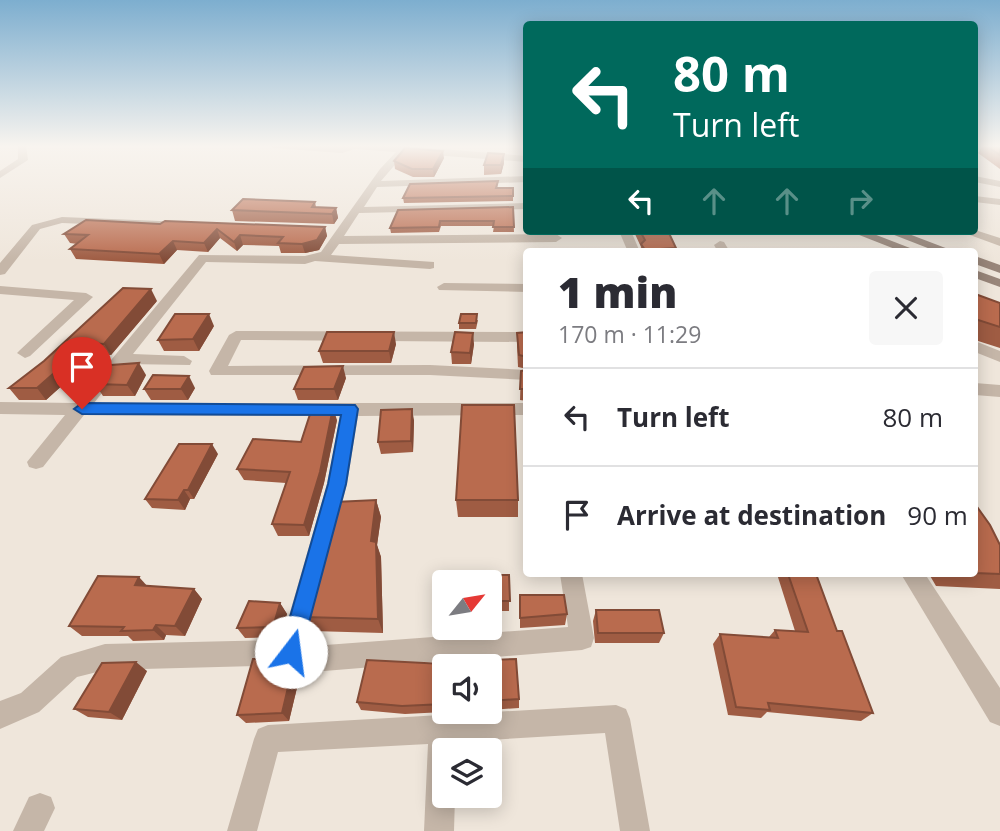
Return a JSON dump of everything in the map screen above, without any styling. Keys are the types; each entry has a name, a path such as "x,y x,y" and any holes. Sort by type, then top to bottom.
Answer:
{"main road":[{"path":"866,235 903,248"},
{"path":"901,235 939,248"},
{"path":"978,261 1000,269"},
{"path":"978,275 1000,283"}],"street":[{"path":"317,258 325,255 335,233 356,210 374,184 381,184"},
{"path":"978,199 1000,202"},
{"path":"356,210 523,206"},
{"path":"0,271 36,227 62,220 202,225"},
{"path":"978,227 1000,229"},
{"path":"335,233 523,235"},
{"path":"978,235 1000,242"},
{"path":"36,462 203,258 317,258 430,265"},
{"path":"444,288 523,288"},
{"path":"0,290 86,297 25,353"},
{"path":"523,337 236,335 217,371 430,370 523,375"},
{"path":"978,349 1000,357"},
{"path":"122,359 184,361"},
{"path":"978,389 1000,391"},
{"path":"0,408 523,409"},
{"path":"291,652 337,484 350,409"},
{"path":"0,715 30,703 70,666 105,657 291,652 312,659 582,638 572,577"},
{"path":"914,577 1000,712"},
{"path":"242,831 268,739 616,719 635,831"},
{"path":"439,831 442,729"}],"building":[{"path":"410,184 497,184 496,188 513,188 513,196 403,198"},
{"path":"243,199 315,202 312,207 336,208 332,214 232,210"},
{"path":"513,207 514,227 493,227 494,221 440,221 439,227 390,228 398,210"},
{"path":"86,220 325,227 317,240 302,244 278,243 283,237 240,235 234,242 217,229 204,243 173,241 159,254 70,249 88,235 64,234"},
{"path":"642,235 670,235 676,248 644,248 641,244 645,240"},
{"path":"123,288 151,289 104,344 88,343 37,388 9,388 44,361"},
{"path":"978,295 1000,303 1000,327 978,320"},
{"path":"175,314 209,314 193,339 158,340"},
{"path":"461,314 477,314 476,323 459,323"},
{"path":"327,332 394,332 389,351 319,351"},
{"path":"455,332 473,333 470,353 451,352"},
{"path":"523,332 523,356 519,355 517,333"},
{"path":"139,363 127,385 95,384 111,365"},
{"path":"343,366 334,389 294,389 304,367"},
{"path":"523,371 523,389 520,389"},
{"path":"153,375 189,376 181,389 144,389"},
{"path":"462,405 514,405 518,500 456,500"},
{"path":"312,408 333,408 320,472 304,525 272,524 290,472 237,469 253,439 301,442"},
{"path":"412,409 411,441 378,442 381,410"},
{"path":"179,444 212,444 188,490 184,490 178,500 145,499"},
{"path":"376,500 371,541 376,542 378,619 304,617 335,502"},
{"path":"978,508 1000,545 1000,574 978,573"},
{"path":"502,575 509,575 510,601 502,601"},
{"path":"98,576 139,577 135,585 194,589 175,626 156,625 153,630 121,631 124,627 69,626"},
{"path":"789,577 817,577 837,631 842,631 873,713 768,703 770,710 736,707 720,634 778,638 775,630 808,632"},
{"path":"520,595 564,595 567,614 520,618"},
{"path":"249,601 280,603 273,627 237,628"},
{"path":"596,610 659,610 664,633 598,633"},
{"path":"284,658 294,662 282,713 237,715 253,659"},
{"path":"516,659 519,699 502,700 502,660"},
{"path":"367,660 432,663 432,705 402,706 357,702"},
{"path":"136,662 109,712 74,709 102,663"}],"route":[{"path":"82,409 350,409 337,484 291,652"}]}
